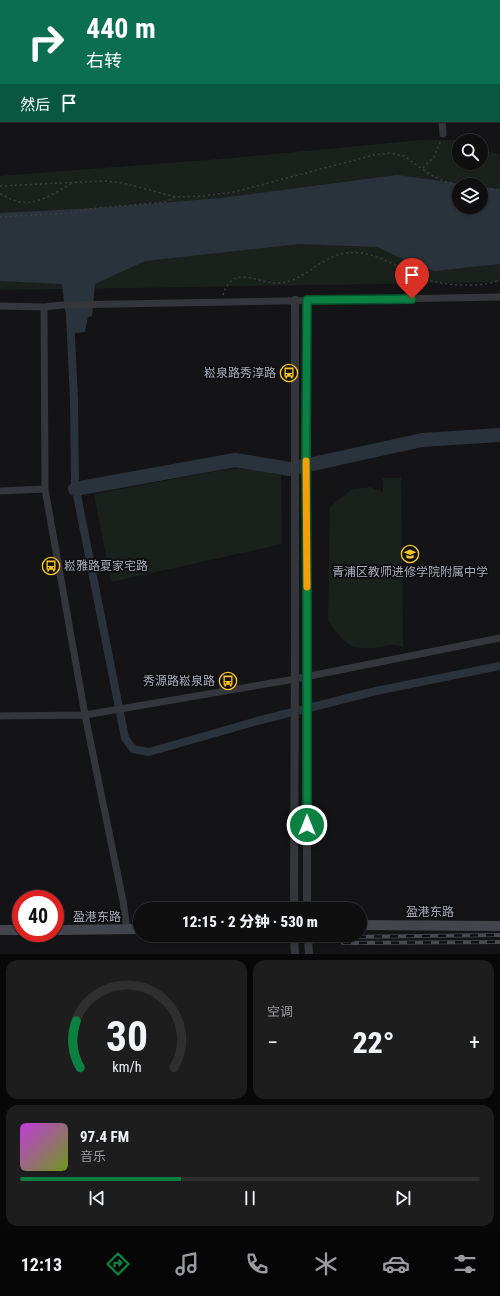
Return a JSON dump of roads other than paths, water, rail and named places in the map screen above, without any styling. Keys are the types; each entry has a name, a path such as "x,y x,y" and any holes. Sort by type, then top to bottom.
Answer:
{"main road":[{"name":"盈港东路","path":"367,925 500,926"},
{"path":"0,930 12,930"},
{"name":"盈港东路","path":"64,930 133,930"}],"street":[{"path":"442,122 442,134"},
{"path":"0,306 44,307 62,305 500,297"},
{"path":"294,902 295,300"},
{"path":"307,300 307,902"},
{"path":"44,307 45,489 85,715 121,893 127,930"},
{"path":"0,491 45,489"},
{"path":"0,716 85,715 295,679 500,638"},
{"path":"294,942 295,954"},
{"path":"308,942 309,954"}],"waterway":[{"path":"70,316 74,399 75,485 125,738 133,749 149,752 257,721 376,691 500,666"},
{"path":"75,489 235,460 290,469 422,440 500,435"}],"railway":[{"path":"367,937 500,935"},
{"path":"343,943 500,942"}],"place":[{"name":"崧泉路秀淳路","path":"289,373"},
{"name":"青浦区教师进修学院附属中学","path":"410,554"},
{"name":"崧雅路夏家宅路","path":"51,566"},
{"name":"秀源路崧泉路","path":"228,681"}]}
